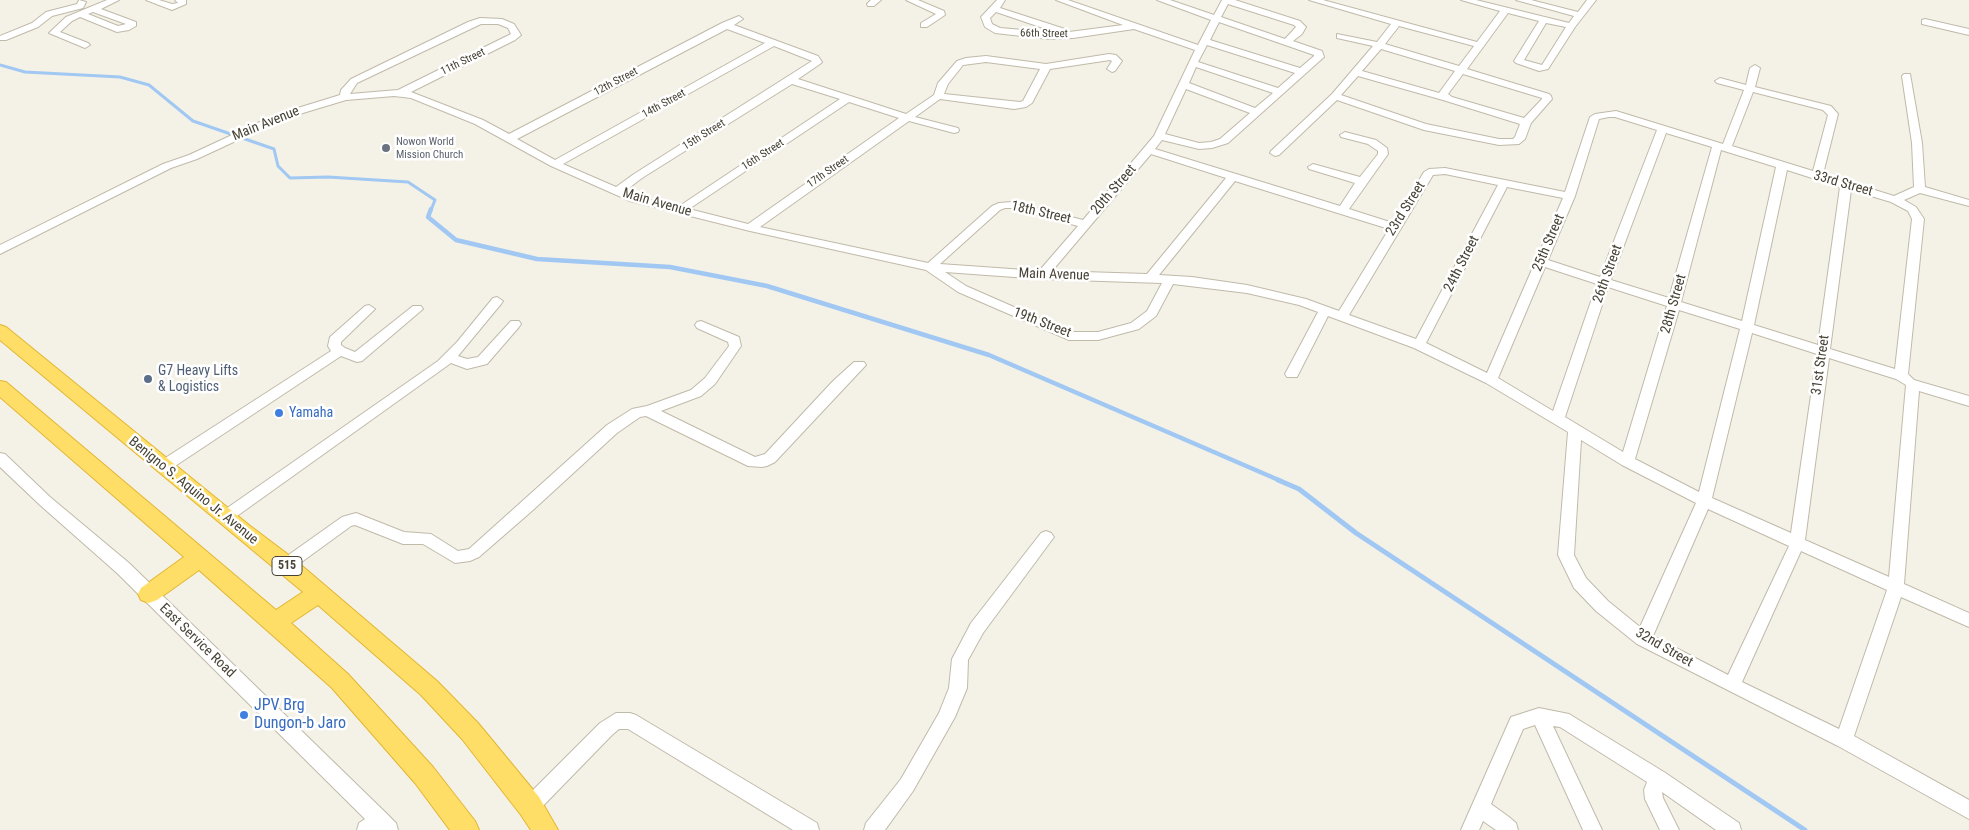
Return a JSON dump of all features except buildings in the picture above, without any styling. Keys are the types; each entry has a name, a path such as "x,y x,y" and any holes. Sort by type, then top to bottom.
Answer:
{"highway":[{"name":"Benigno S. Aquino Jr. Avenue","path":"1,333 225,517 286,564 429,688 470,731 530,806 545,830"},
{"path":"4,397 275,622 340,681 424,774 466,830"},
{"path":"149,594 199,558"},
{"path":"275,622 319,593"}],"street":[{"path":"3,38 35,25 46,16 66,8 84,7 115,0"},
{"path":"150,0 172,7 182,4 182,1 179,0"},
{"path":"910,0 941,13 941,15 924,25"},
{"path":"995,9 1001,0"},
{"path":"1060,0 1135,26 1302,72"},
{"path":"1159,136 1199,146 1212,145 1224,141 1278,91 1319,57 1319,54 1161,0"},
{"path":"1226,0 1297,23 1301,27 1299,32 1286,43"},
{"name":"20th Street","path":"1042,275 1159,136 1193,63 1226,0"},
{"path":"1313,0 1479,45"},
{"path":"1465,0 1570,26"},
{"path":"1520,0 1556,4 1581,15"},
{"path":"1543,20 1519,60 1539,68 1545,67 1570,26 1592,0"},
{"path":"84,7 54,33 85,45"},
{"name":"66th Street","path":"995,9 1073,35 1033,35 998,31 988,25 985,17 995,9"},
{"path":"1444,97 1443,94 1506,11"},
{"name":"12th Street","path":"508,139 738,19"},
{"name":"11th Street","path":"345,98 346,90 354,81 458,30 480,21 490,20 499,21 511,26 516,35 512,38 400,94"},
{"path":"1926,22 1969,32"},
{"path":"1276,153 1334,96 1397,23"},
{"path":"725,25 772,43"},
{"path":"1073,35 1135,26"},
{"path":"1334,96 1424,127 1499,142 1515,142 1520,139 1526,122 1547,99 1546,96 1462,70 1379,45 1340,36"},
{"name":"15th Street","path":"617,192 638,176 817,62 815,58 772,43"},
{"name":"14th Street","path":"555,164 772,43"},
{"path":"1046,67 1026,103 1014,106 938,96 943,83 956,66 969,60 986,59 1046,67 1113,57 1117,61 1112,69"},
{"path":"1193,63 1278,91"},
{"name":"28th Street","path":"1627,461 1722,148 1750,88 1756,68"},
{"path":"1356,72 1526,122"},
{"path":"1906,76 1918,143 1919,189"},
{"path":"791,80 908,118 954,130"},
{"path":"1720,81 1827,108 1832,114 1817,177"},
{"path":"1183,84 1257,112"},
{"name":"Main Avenue","path":"0,250 167,166 193,157 258,126 293,112 345,98 400,94 414,95 479,122 555,164 634,199 750,228 930,267 1042,275 1150,278 1217,284 1302,302 1419,345 1491,380 1627,461 1704,501 1796,544 1969,620"},
{"name":"17th Street","path":"750,228 938,96"},
{"name":"16th Street","path":"679,211 847,99"},
{"name":"33rd Street","path":"1609,114 1616,114 1895,200 1912,209 1918,219 1896,587 1844,740"},
{"name":"25th Street","path":"1491,380 1568,196 1595,117 1609,114"},
{"name":"26th Street","path":"1557,420 1604,282 1662,129"},
{"path":"1342,211 1383,150 1372,142 1345,135"},
{"path":"1149,150 1394,227"},
{"name":"Main Avenue","path":"0,258 177,170 193,157"},
{"path":"1643,639 1704,501 1747,327 1782,166"},
{"path":"1313,167 1362,181"},
{"name":"23rd Street","path":"1342,316 1394,227 1429,172 1445,171 1568,196"},
{"path":"1150,278 1233,176"},
{"name":"24th Street","path":"1419,345 1504,182"},
{"name":"31st Street","path":"1796,544 1846,186"},
{"path":"1895,200 1919,189 1969,203"},
{"name":"18th Street","path":"930,267 996,208 1003,205 1012,205 1085,224"},
{"path":"1541,262 1823,351 1969,401"},
{"name":"19th Street","path":"930,267 962,289 1069,336 1098,336 1135,326 1152,313 1170,280"},
{"path":"225,517 449,358 462,345 497,301"},
{"path":"369,309 335,340 334,346 340,351 357,358 417,310"},
{"path":"1292,374 1325,310"},
{"path":"449,358 467,364 482,361 515,324"},
{"path":"286,564 347,521 356,519 403,538 426,538 455,557 465,557 474,553 522,512 612,429 637,412 648,411 696,393 710,382 735,346 734,340 701,325"},
{"path":"164,466 340,351"},
{"path":"648,411 753,462 762,462 770,458 838,384 859,365"},
{"name":"32nd Street","path":"1575,431 1566,555 1580,583 1602,606 1643,639 1844,740 1969,810"},
{"name":"East Service Road","path":"0,458 45,501 123,568 378,826"},
{"path":"873,830 907,785 946,717 958,688 960,659 977,628 1046,536"},
{"path":"1732,685 1796,544"},
{"path":"1539,716 1592,830"},
{"path":"1470,830 1517,723 1539,716 1562,720 1658,778 1732,830"},
{"path":"530,806 606,729 616,721 630,721 810,830"},
{"path":"1658,778 1653,790 1654,798 1670,830"},
{"path":"1479,807 1509,830"}],"waterway":[{"path":"0,65 25,72 120,77 149,85 193,121 274,149 278,166 290,178 328,177 408,182 435,200 431,210"},
{"path":"431,209 428,217 456,240 537,259 670,267 767,286 989,355 1281,481"},
{"path":"1278,480 1299,489 1356,533 1805,830"}],"place":[{"name":"Nowon World Mission Church","path":"386,148"},
{"name":"G7 Heavy Lifts & Logistics","path":"148,379"},
{"name":"Yamaha","path":"279,413"},
{"name":"JPV Brg Dungon-b Jaro","path":"244,715"}]}
